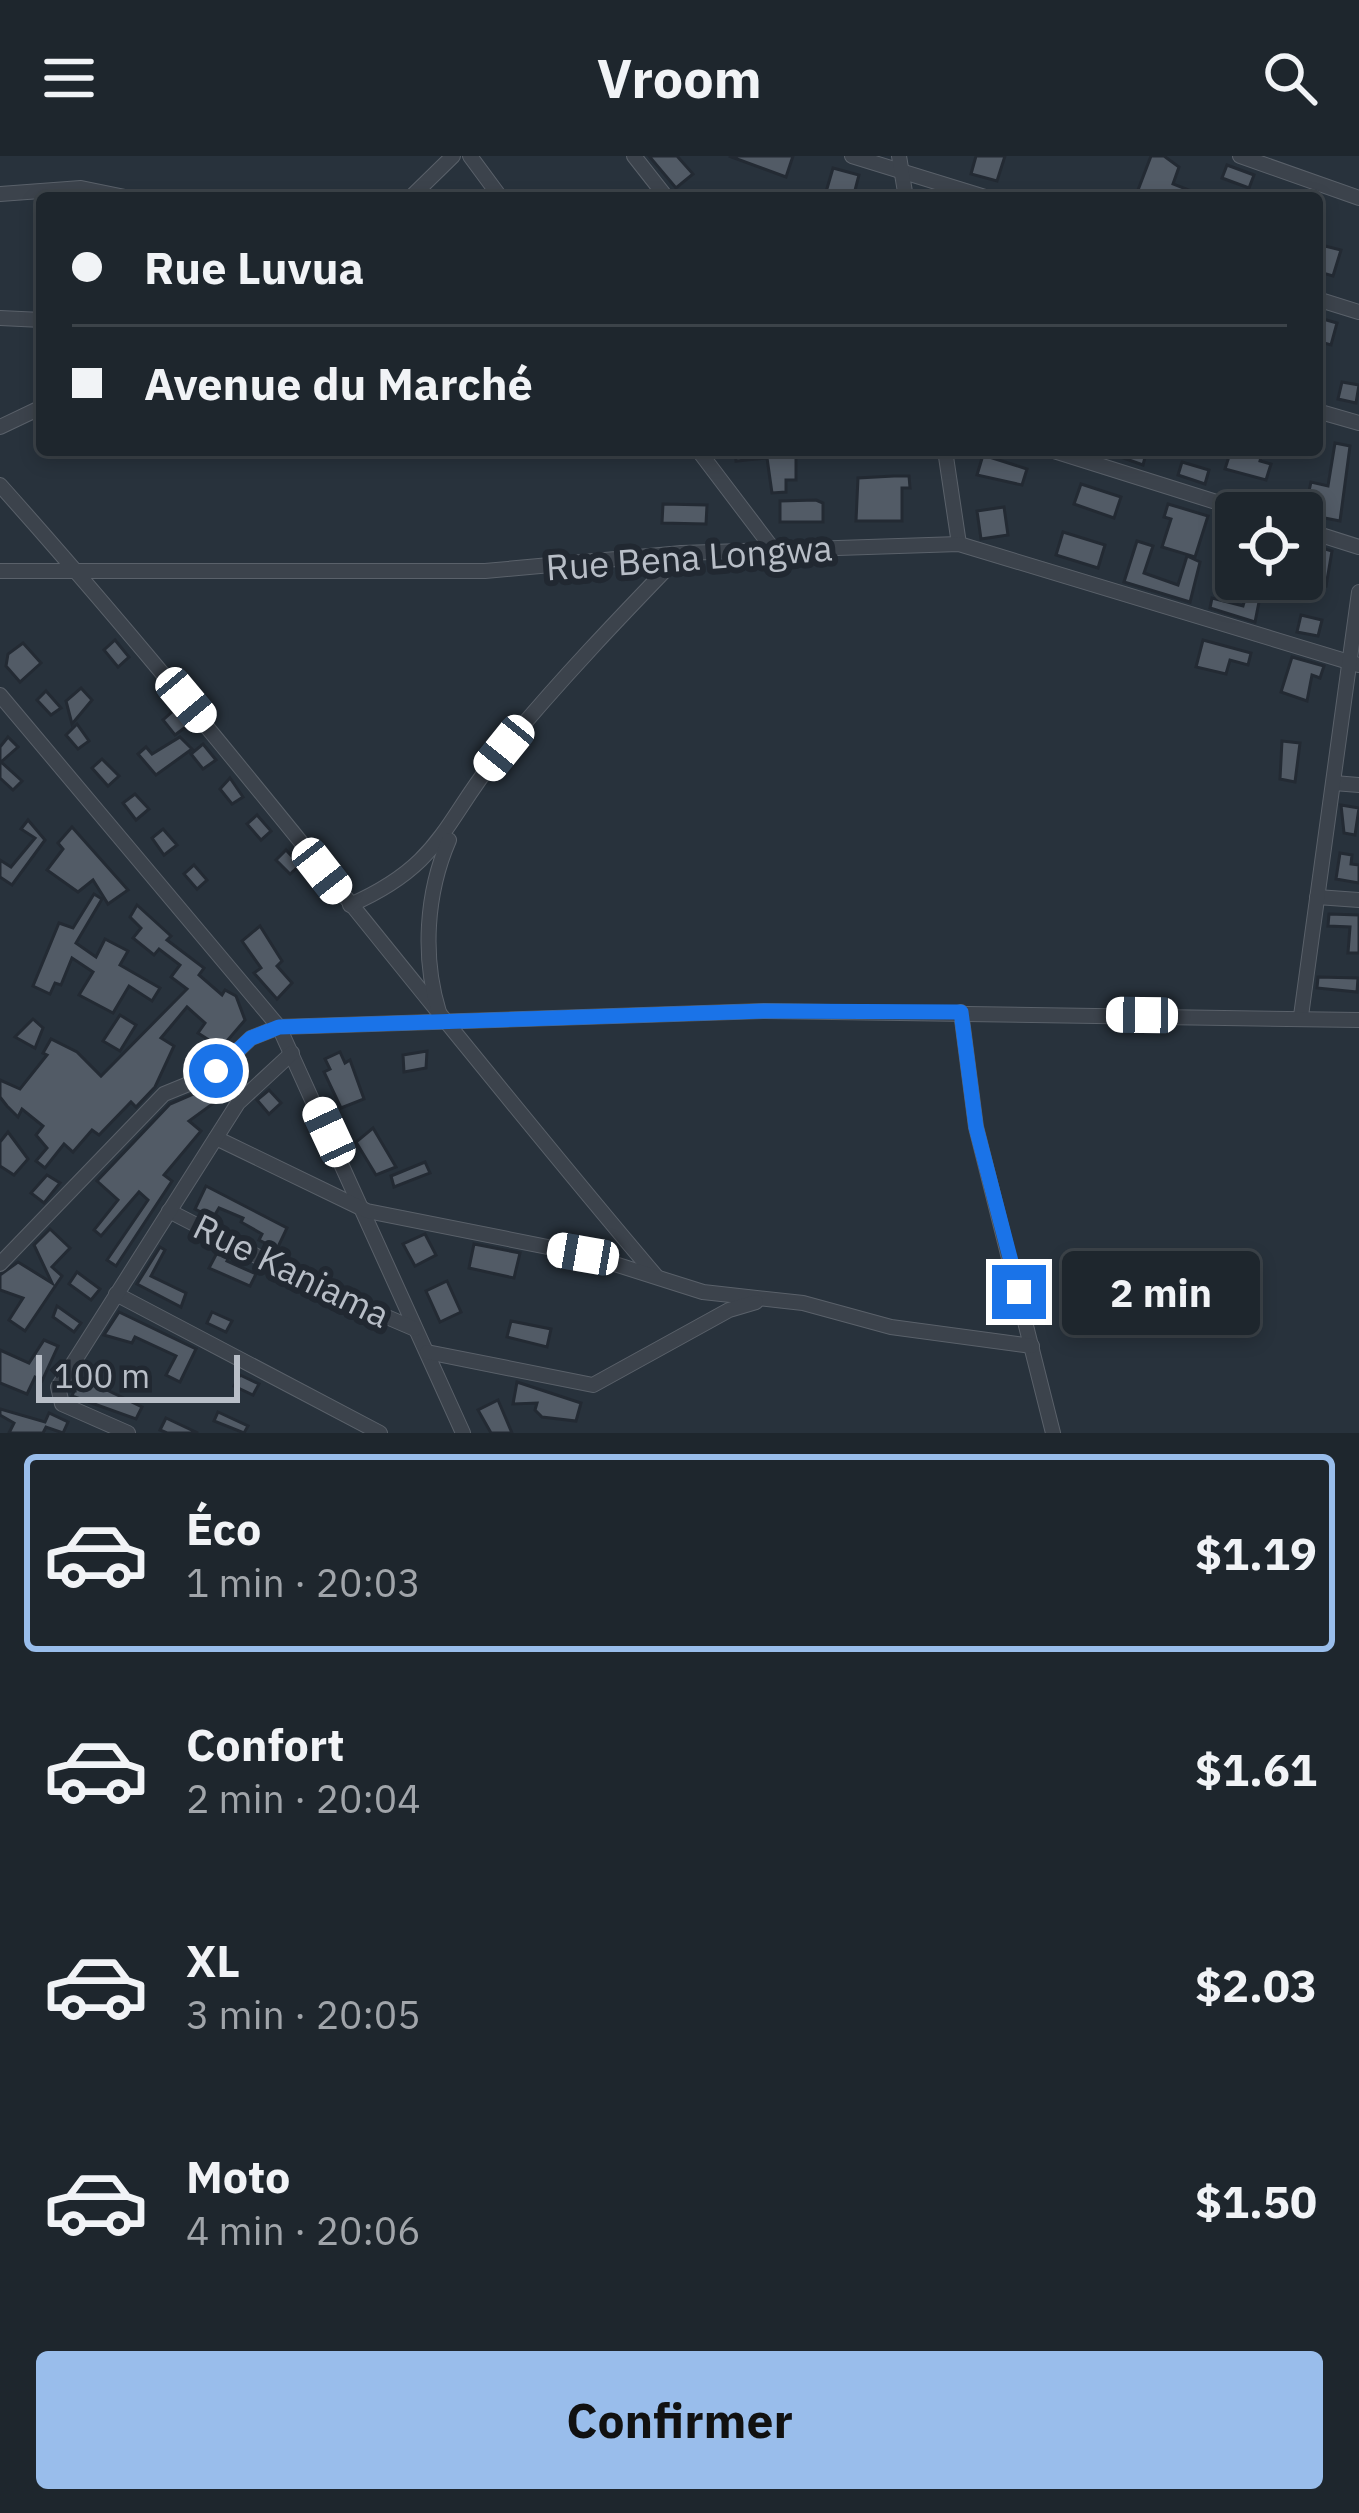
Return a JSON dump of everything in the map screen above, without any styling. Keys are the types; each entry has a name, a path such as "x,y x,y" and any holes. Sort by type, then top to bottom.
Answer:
{"street":[{"path":"416,192 453,156"},
{"path":"470,156 497,192"},
{"path":"634,156 662,192"},
{"path":"852,156 900,164 972,192"},
{"path":"1240,156 1359,198"},
{"path":"0,194 81,188 101,192"},
{"path":"1323,301 1359,312"},
{"path":"0,318 36,320"},
{"path":"0,427 36,410"},
{"path":"1323,413 1359,424"},
{"path":"703,456 773,548"},
{"path":"946,456 959,544"},
{"path":"1070,456 1215,502"},
{"path":"0,485 78,572 443,1024 656,1276"},
{"path":"1323,536 1359,547"},
{"name":"Rue Bena Longwa","path":"0,571 485,571 682,553 959,544 1354,665"},
{"path":"443,1024 430,976 430,916 434,884 472,790 504,748 682,553"},
{"path":"1301,1016 1354,665 1359,592"},
{"path":"0,695 279,1027 367,1211 463,1433"},
{"path":"1334,783 1359,785"},
{"path":"350,905 412,872 455,824"},
{"path":"1317,897 1359,900"},
{"path":"0,1264 164,1094 213,1074 251,1038 279,1027 764,1011 1359,1020"},
{"path":"961,1012 976,1127 1053,1433"},
{"path":"128,1433 57,1398 116,1294 250,1088 292,1053"},
{"path":"216,1138 367,1211 548,1248 703,1292 803,1303 890,1327 1032,1346"},
{"name":"Rue Kaniama","path":"169,1211 320,1288 415,1329"},
{"path":"116,1294 380,1433"},
{"name":"Rue Kaniama","path":"427,1352 592,1385 729,1310 761,1301"}],"building":[{"path":"649,156 677,156 693,174 676,188"},
{"path":"729,156 793,156 786,177"},
{"path":"976,156 1005,156 997,181 971,174"},
{"path":"1151,156 1164,156 1179,167 1173,184 1194,192 1137,192"},
{"path":"1227,165 1254,175 1249,188 1222,178"},
{"path":"833,168 859,175 855,192 826,192"},
{"path":"1325,246 1341,250 1333,276 1323,273"},
{"path":"1323,319 1337,323 1331,345 1323,343"},
{"path":"1342,382 1359,385 1356,403 1338,399"},
{"path":"1335,443 1350,446 1340,521 1323,518 1323,492 1309,492 1311,482 1328,486"},
{"path":"736,456 796,456 796,480 786,480 786,492 772,493 767,458 736,461"},
{"path":"983,456 1027,469 1022,485 977,475"},
{"path":"1118,456 1145,456 1143,465"},
{"path":"1229,456 1261,456 1260,461 1271,464 1266,480 1225,469"},
{"path":"1182,462 1209,470 1205,484 1178,475"},
{"path":"909,476 910,488 902,488 902,521 856,521 858,478"},
{"path":"1081,484 1121,497 1114,518 1074,504"},
{"path":"780,501 823,503 823,522 780,522"},
{"path":"663,504 707,505 706,524 662,523"},
{"path":"1168,504 1208,516 1195,557 1162,547 1171,519 1164,517"},
{"path":"1004,507 1008,535 981,539 977,511"},
{"path":"1063,532 1105,545 1098,568 1056,555"},
{"path":"1137,541 1153,546 1144,573 1178,585 1187,556 1200,562 1190,602 1124,582"},
{"path":"1323,548 1332,551 1323,586"},
{"path":"1212,598 1243,606 1245,600 1259,600 1255,622 1210,608"},
{"path":"1301,615 1322,620 1318,636 1297,632"},
{"path":"115,640 129,657 118,667 104,650"},
{"path":"1203,640 1251,653 1248,665 1230,660 1226,674 1196,667"},
{"path":"23,643 41,663 20,682 6,666 8,654"},
{"path":"1292,657 1324,666 1320,678 1312,675 1307,701 1281,692"},
{"path":"81,688 92,700 72,724 66,701"},
{"path":"46,691 61,708 51,715 37,700"},
{"path":"173,711 187,726 175,735 163,720"},
{"path":"77,724 89,741 78,749 66,735"},
{"path":"8,737 18,747 1,762 22,781 13,790 0,778 0,747"},
{"path":"180,737 192,749 156,775 138,754 146,747 152,754"},
{"path":"1282,741 1300,743 1295,782 1280,779"},
{"path":"203,744 216,760 203,769 191,754"},
{"path":"102,759 119,776 108,786 92,768"},
{"path":"230,778 243,797 232,804 220,789"},
{"path":"135,794 149,809 136,820 123,803"},
{"path":"1341,805 1359,808 1355,835 1344,833"},
{"path":"257,815 271,831 261,840 247,824"},
{"path":"28,820 45,840 12,885 0,877 0,860 11,867 35,838 21,829"},
{"path":"72,827 128,890 108,904 93,880 78,892 47,870 63,849 58,843"},
{"path":"163,829 177,845 164,855 152,838"},
{"path":"286,850 300,865 290,874 276,860"},
{"path":"1340,853 1352,855 1351,864 1359,865 1359,883 1336,879"},
{"path":"194,865 207,880 197,889 184,874"},
{"path":"94,894 102,899 76,943 96,957 105,939 128,951 120,965 160,988 152,1001 129,986 113,1013 79,995 93,972 72,958 61,985 55,983 50,994 33,986 59,923 73,928"},
{"path":"137,905 171,936 167,940 204,968 199,975 222,995 225,990 236,996 245,1020 209,1062 200,1055 212,1042 198,1033 205,1023 187,1007 161,1038 174,1046 155,1087 136,1107 131,1102 99,1135 92,1130 73,1152 64,1144 45,1168 36,1161 47,1148 36,1135 43,1126 22,1109 18,1117 7,1106 0,1097 0,1080 20,1089 47,1055 43,1053 51,1039 77,1052 101,1076 187,989 171,977 180,965 159,949 154,955 133,938 141,928 130,917"},
{"path":"1329,914 1359,915 1359,953 1348,953 1350,927 1328,926"},
{"path":"260,926 282,961 277,966 292,983 277,999 254,973 261,968 242,941"},
{"path":"1318,977 1358,978 1357,992 1317,988"},
{"path":"120,1015 136,1025 120,1051 103,1041"},
{"path":"33,1019 43,1028 35,1048 15,1037"},
{"path":"427,1051 426,1068 404,1072 403,1055"},
{"path":"340,1052 345,1063 350,1060 364,1099 341,1108 324,1072 330,1069 325,1059"},
{"path":"221,1082 226,1089 218,1094 222,1097 189,1121 201,1131 164,1175 172,1181 116,1266 107,1260 148,1200 139,1192 101,1236 94,1230 118,1200 97,1181 170,1104"},
{"path":"269,1090 281,1103 269,1114 257,1100"},
{"path":"373,1128 396,1167 376,1175 356,1142"},
{"path":"8,1132 28,1159 14,1175 0,1166 0,1142"},
{"path":"425,1162 430,1173 394,1187 391,1176"},
{"path":"47,1175 60,1183 44,1203 31,1193"},
{"path":"206,1186 287,1228 277,1249 259,1240 262,1234 241,1222 243,1218 219,1208 213,1218 195,1209"},
{"path":"50,1229 70,1248 52,1267 62,1276 25,1331 9,1320 23,1298 0,1290 0,1275 18,1262 52,1283 34,1245"},
{"path":"425,1234 436,1255 415,1266 403,1244"},
{"path":"474,1244 520,1253 514,1278 469,1268"},
{"path":"160,1247 165,1250 151,1276 186,1293 181,1307 137,1284"},
{"path":"219,1249 230,1255 227,1261 256,1274 250,1286 209,1268"},
{"path":"77,1272 100,1289 91,1300 69,1284"},
{"path":"447,1281 461,1312 440,1322 426,1291"},
{"path":"57,1306 81,1323 74,1332 53,1317"},
{"path":"119,1312 196,1349 180,1382 166,1375 176,1356 135,1337 132,1343 104,1335"},
{"path":"212,1312 232,1321 226,1332 207,1323"},
{"path":"511,1321 551,1329 547,1347 507,1337"},
{"path":"44,1340 58,1346 42,1381 35,1377 27,1394 0,1383 0,1350 29,1363"},
{"path":"240,1375 259,1384 253,1395 234,1386"},
{"path":"80,1377 142,1407 136,1419 72,1396"},
{"path":"517,1382 581,1403 576,1421 542,1417 535,1410 537,1403 513,1404"},
{"path":"498,1400 512,1433 491,1433 478,1410"},
{"path":"0,1409 45,1422 49,1413 68,1422 63,1433 46,1427 43,1433 9,1433 14,1423 0,1415"},
{"path":"218,1412 248,1426 244,1433 214,1421"},
{"path":"166,1418 198,1433 160,1430"}],"route":[{"path":"216,1071 251,1038 279,1027 764,1011 961,1012 965,1071 976,1127 1019,1292"}]}
